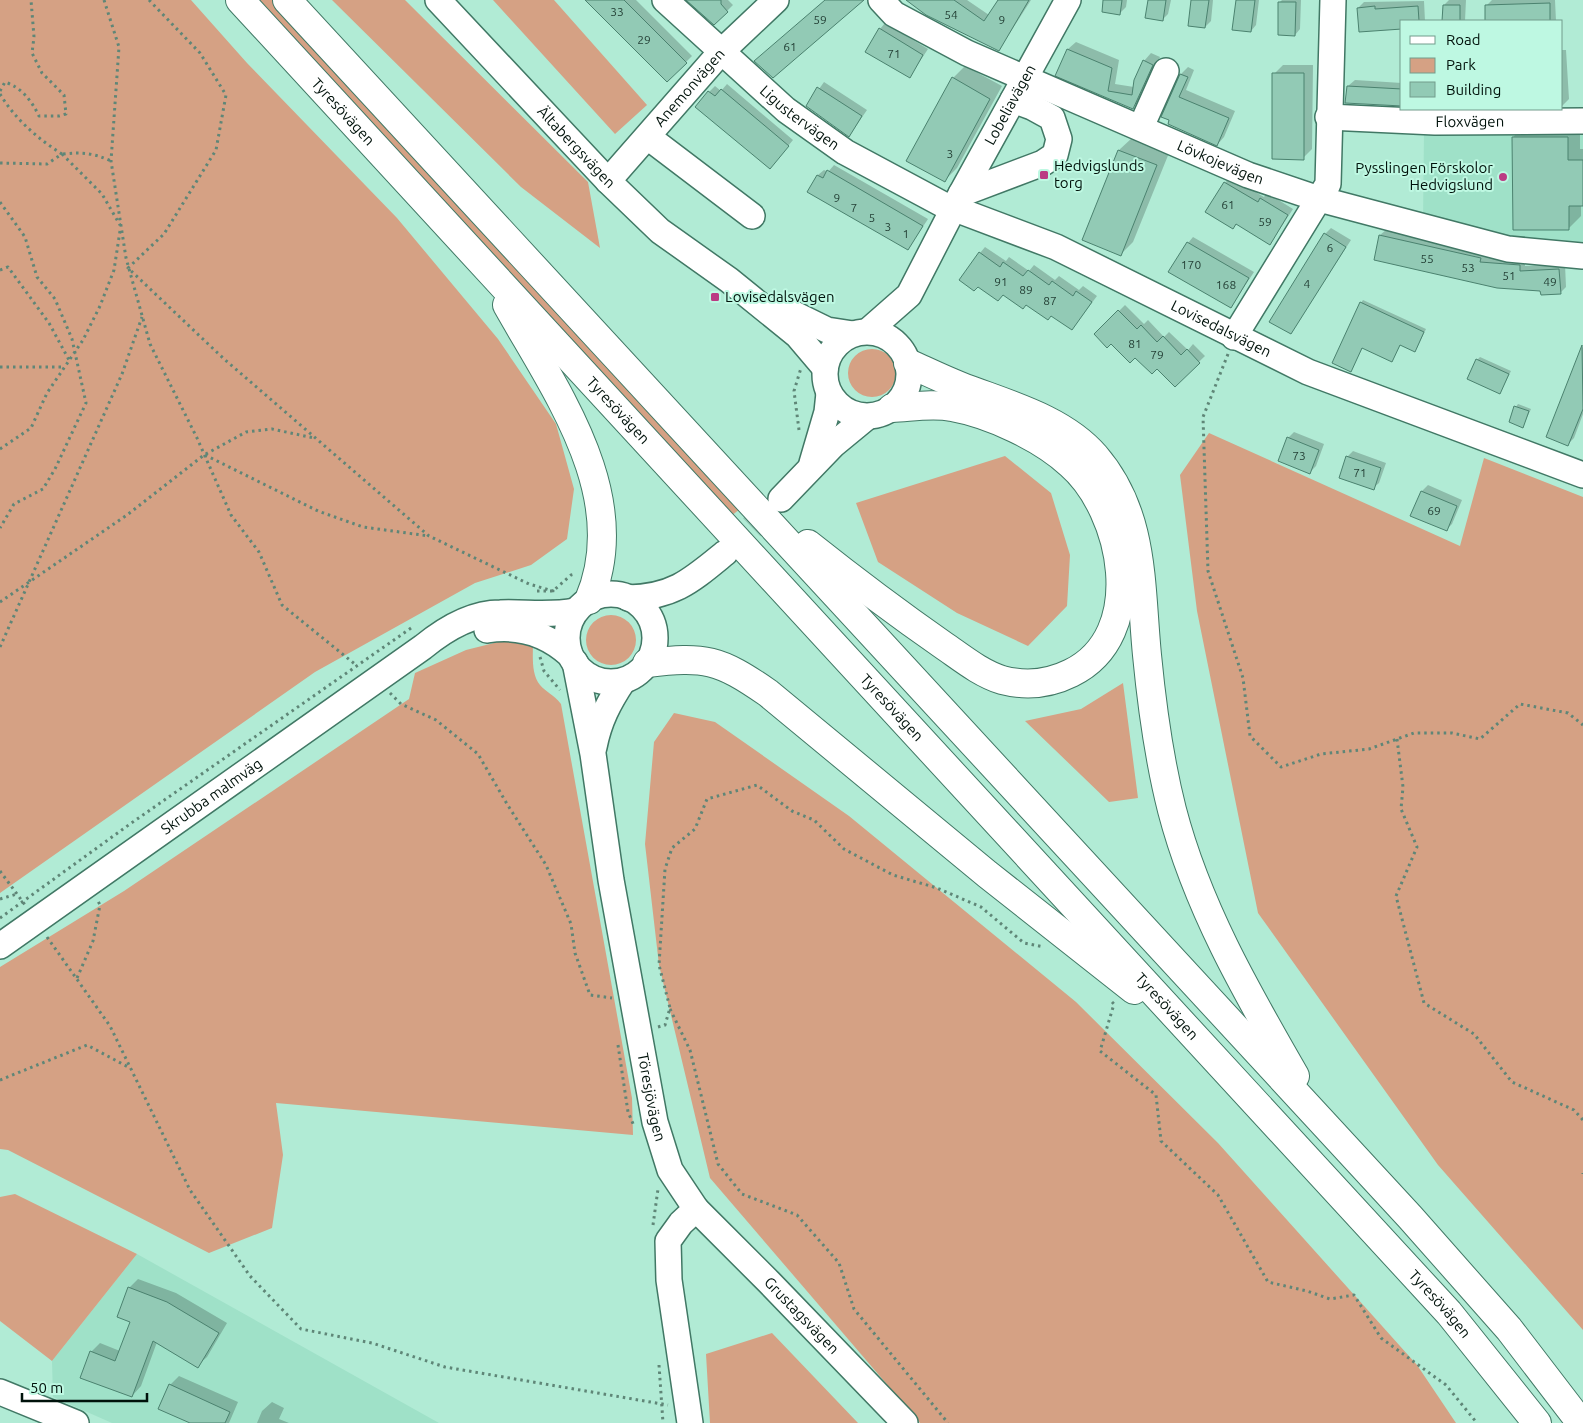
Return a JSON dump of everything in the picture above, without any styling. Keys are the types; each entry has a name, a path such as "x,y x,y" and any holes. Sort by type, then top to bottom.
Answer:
{"highway":[{"name":"Tyresövägen","path":"240,0 1449,1313 1537,1423"},
{"path":"287,0 1320,1119 1509,1329 1581,1423"},
{"path":"484,263 567,413 595,480 600,512 601,544 598,574 582,606"},
{"path":"906,357 1055,425 1078,440 1094,454 1122,495 1132,521 1138,551 1147,655 1161,762 1188,862 1212,922 1240,980 1320,1119"},
{"path":"739,489 857,583 981,671 1000,679 1022,684 1041,683 1061,678 1079,669 1094,656 1106,641 1120,604 1121,578 1116,547 1104,512 1089,483 1071,464 1048,446 1000,422 952,407 925,405 880,413"},
{"path":"647,663 698,659 719,664 739,673 768,693 987,874 1202,1044"}],"street":[{"name":"Ältabergsvägen","path":"438,0 608,181 660,231 730,280 797,335 819,359"},
{"name":"Ligustervägen","path":"665,0 786,110 845,152 957,201"},
{"name":"Anemonvägen","path":"608,181 721,52 776,0"},
{"name":"Lövkojevägen","path":"881,0 894,14 1019,90 1141,128 1248,175 1319,198 1508,249 1583,256"},
{"name":"Lobeliavägen","path":"957,201 1068,0"},
{"path":"1234,337 1328,184 1328,117 1333,0"},
{"path":"1141,128 1166,71"},
{"path":"781,499 812,465 906,392 910,378 906,357 909,295 957,201 1042,163 1055,155 1059,139 1052,118 1032,107 1019,90"},
{"name":"Floxvägen","path":"1328,117 1435,122 1542,116 1583,121"},
{"path":"648,136 752,216"},
{"name":"Lovisedalsvägen","path":"957,201 1056,247 1234,337 1324,379 1583,475"},
{"name":"Ältabergsvägen","path":"730,280 806,321 827,330 860,333"},
{"path":"812,465 827,412 829,393 819,359 830,353 840,341 860,333 909,295"},
{"path":"860,333 885,334 897,342 906,357"},
{"path":"829,393 845,411 880,413"},
{"path":"657,636 652,622 643,607 628,598 617,595 600,596 582,606 568,625 566,637 572,658 588,676 605,682 624,681 637,674 655,651 663,615 682,587 726,553"},
{"path":"628,598 647,597 682,587"},
{"name":"Skrubba malmväg","path":"0,946 423,647 443,630 467,620 498,612 546,614 582,606"},
{"name":"Skrubba malmväg","path":"423,647 469,633 500,628 543,636 557,644 572,658"},
{"name":"Töresjövägen","path":"572,658 593,754 611,880 655,1122 670,1170 696,1210"},
{"name":"Töresjövägen","path":"593,754 598,727 603,714 624,681"},
{"path":"689,1415 669,1280 668,1241 681,1223 696,1210"},
{"name":"Grustagsvägen","path":"696,1210 770,1282 905,1423"},
{"path":"0,1392 76,1423"}],"path":[{"path":"0,449 31,428 47,393 75,351 104,297 114,270 121,227 102,194 62,154 47,145 9,110 0,92 5,82 16,86 32,101 39,116 66,114 64,95 42,74 32,53 34,37 31,0"},
{"path":"104,0 119,47 111,161 128,268 150,344 231,515 258,552 282,605 356,665"},
{"path":"128,268 164,234 216,150 226,95 200,53 149,0"},
{"path":"0,163 47,164 62,154 81,152 97,154 111,161"},
{"path":"0,202 25,237 37,277 55,299 72,338 86,403 55,469 42,489 14,504 0,528"},
{"path":"0,270 8,267 49,323 69,360"},
{"path":"128,268 224,359 430,536 529,584 552,591"},
{"path":"0,647 122,374 142,317"},
{"path":"1234,337 1203,417 1204,502 1208,571 1243,678 1250,736 1281,767 1321,754 1369,749 1414,733 1452,733 1480,739 1520,704 1568,713 1583,725"},
{"path":"800,434 794,391 798,375 819,359"},
{"path":"0,367 64,367"},
{"path":"0,602 127,515 204,455 246,432 272,429 314,438"},
{"path":"204,455 318,511 363,527 430,536"},
{"path":"378,679 401,704 436,720 478,754 506,804 546,865 571,924 574,953 590,995 612,998"},
{"path":"1397,739 1403,787 1401,809 1417,847 1396,896 1424,1003 1474,1034 1512,1082 1574,1110 1583,1120"},
{"path":"948,1423 854,1309 838,1263 797,1215 742,1194 718,1164 690,1050 670,1008 660,965 665,870 672,848 695,830 707,799 758,785 792,811 814,820 844,849 893,875 937,888 981,907 1024,943 1048,948"},
{"path":"0,871 110,1026 190,1190 250,1276 301,1329 372,1343 445,1368 689,1415"},
{"path":"76,978 93,941 100,905 89,883"},
{"path":"0,899 17,894"},
{"path":"1108,998 1114,1004 1100,1051 1156,1095 1161,1141 1218,1194 1268,1282 1307,1290 1330,1299 1354,1295 1381,1338 1446,1385 1477,1423"},
{"path":"638,1030 665,1026 670,1008"},
{"path":"0,1080 87,1045 130,1068"}],"shaded area":[{"name":"Pysslingen Förskolor Hedvigslund","path":"1583,129 1583,246 1507,244 1423,223 1424,131"},
{"path":"137,1254 439,1423 112,1423 53,1397 52,1361"}],"green space":[{"path":"0,0 191,0 247,63 397,218 498,339 556,424 574,489 567,539 531,565 475,583 315,672 0,893"},
{"path":"256,0 275,0 740,509 731,516"},
{"path":"332,0 405,0 588,182 600,248 521,187"},
{"path":"493,0 554,0 647,105 615,134"},
{"path":"867,349 877,349 886,353 892,359 896,373 892,387 886,393 877,397 867,397 858,393 852,387 848,378 848,368 852,359 858,353"},
{"path":"1209,433 1460,546 1484,458 1583,497 1583,1330 1438,1165 1258,913 1197,611 1180,475"},
{"path":"1005,456 1051,493 1070,555 1067,606 1028,646 957,613 878,562 856,503"},
{"path":"616,615 629,622 635,630 635,650 629,658 621,664 606,665 593,658 587,650 586,635 593,622 601,616"},
{"path":"502,641 533,642 533,665 537,681 561,704 632,1098 633,1135 276,1103 283,1155 272,1228 209,1253 8,1150 0,1149 0,967 124,891 409,699 415,673 466,650"},
{"path":"1123,683 1138,798 1109,802 1025,721 1081,709"},
{"path":"674,713 715,722 849,816 1076,1002 1218,1143 1417,1365 1456,1423 920,1423 710,1178 659,965 645,844 654,742"},
{"path":"15,1194 137,1254 52,1361 0,1321 0,1197"},
{"path":"772,1333 858,1423 710,1423 706,1354"}],"building":[{"path":"585,0 624,0 687,63 667,82"},
{"path":"686,0 721,0 721,4 728,12 714,25"},
{"path":"825,0 864,0 773,78 754,61"},
{"path":"906,0 954,0 984,21 998,0 1029,0 999,51 926,15"},
{"path":"1103,0 1122,0 1120,15 1102,12"},
{"path":"1148,0 1166,0 1163,21 1145,18"},
{"path":"1191,0 1209,0 1205,28 1188,26"},
{"path":"1236,0 1255,0 1251,32 1232,30"},
{"path":"1278,2 1296,2 1295,36 1278,35"},
{"path":"1550,3 1550,20 1485,20 1485,5"},
{"path":"1443,5 1460,5 1460,20 1442,20"},
{"path":"1375,6 1375,9 1418,6 1419,20 1400,20 1400,29 1359,32 1357,8"},
{"path":"879,28 923,55 910,78 865,52"},
{"path":"1067,49 1112,68 1108,91 1132,95 1134,80 1143,60 1153,65 1133,109 1055,76"},
{"path":"1272,73 1304,73 1304,160 1272,159"},
{"path":"1180,74 1188,77 1179,97 1229,118 1217,146 1168,124 1169,120 1161,117"},
{"path":"952,77 990,99 945,182 906,161"},
{"path":"1347,86 1400,89 1400,106 1345,103"},
{"path":"817,87 862,116 849,137 806,106"},
{"path":"721,89 789,146 770,169 695,107 708,91 715,96"},
{"path":"1512,137 1568,137 1568,160 1583,160 1583,206 1569,206 1569,230 1513,230"},
{"path":"1118,150 1157,165 1121,256 1082,240"},
{"path":"827,170 923,226 908,250 807,192 817,175 823,178"},
{"path":"1224,182 1258,202 1260,198 1288,215 1270,245 1236,224 1233,229 1205,212"},
{"path":"1324,233 1346,247 1291,334 1269,322"},
{"path":"1379,235 1481,258 1480,262 1520,265 1520,271 1559,269 1561,294 1541,295 1540,291 1497,288 1374,260"},
{"path":"1187,242 1249,278 1231,308 1168,272"},
{"path":"979,252 1000,267 1003,262 1023,276 1028,270 1049,285 1052,281 1073,296 1076,291 1092,302 1072,330 1051,316 1048,320 1026,305 1023,309 1003,295 998,301 978,287 974,291 959,280"},
{"path":"1360,302 1424,332 1415,352 1400,345 1392,362 1362,348 1351,372 1332,363"},
{"path":"1118,310 1137,329 1141,325 1157,342 1163,336 1181,355 1187,349 1200,363 1175,387 1157,369 1152,374 1135,358 1130,363 1111,344 1107,348 1094,334"},
{"path":"1582,345 1583,409 1568,446 1546,437"},
{"path":"1476,359 1509,374 1500,394 1467,379"},
{"path":"1514,406 1529,411 1523,428 1509,422"},
{"path":"1287,437 1319,450 1310,474 1278,461"},
{"path":"1346,456 1381,468 1374,490 1339,478"},
{"path":"1421,491 1457,506 1447,531 1410,516"},
{"path":"128,1287 167,1302 219,1333 198,1368 153,1341 132,1397 80,1378 90,1351 115,1361 130,1322 117,1317"},
{"path":"169,1384 230,1412 225,1423 190,1423 158,1409"}],"tunnel":[{"path":"725,553 777,503"}],"place":[{"name":"Hedvigslunds torg","path":"1044,175"},
{"name":"Pysslingen Förskolor Hedvigslund","path":"1503,177"},
{"name":"Lovisedalsvägen","path":"715,297"}]}
